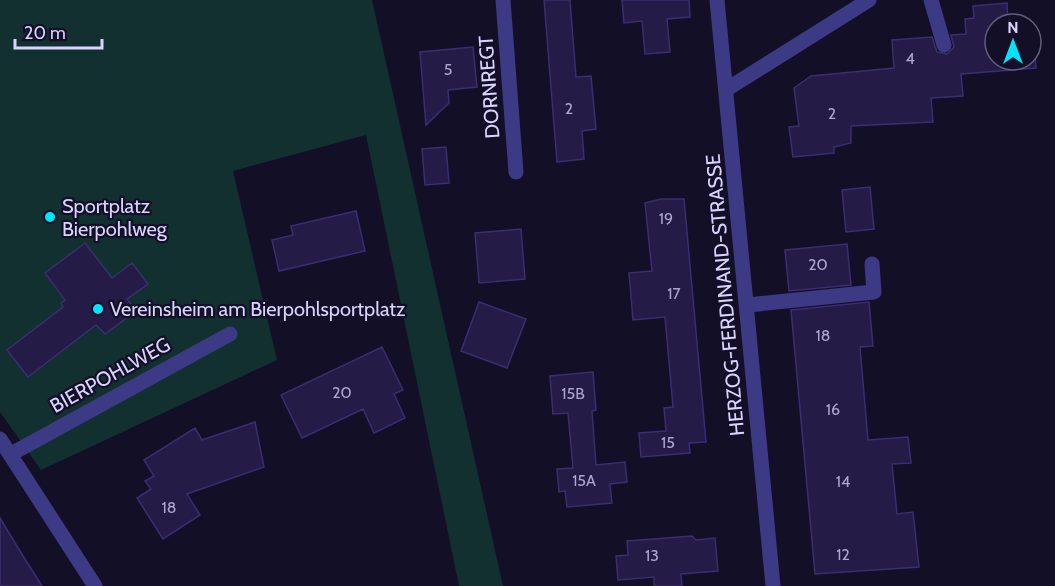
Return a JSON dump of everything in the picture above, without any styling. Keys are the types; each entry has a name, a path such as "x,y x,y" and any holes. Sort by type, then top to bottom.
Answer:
{"street":[{"name":"DORNREGT","path":"503,0 516,172"},
{"name":"HERZOG-FERDINAND-STRASSE","path":"717,0 748,305 772,586"},
{"path":"727,89 868,0"},
{"path":"931,0 944,45"},
{"path":"748,305 874,292 872,264"},
{"name":"BIERPOHLWEG","path":"10,454 231,334"},
{"path":"0,439 95,586"}],"green space":[{"path":"0,0 372,0 503,586 459,586 366,135 233,171 277,360 41,470 0,412"}],"building":[{"path":"544,0 570,0 576,77 591,76 596,129 582,131 584,159 557,162"},
{"path":"622,0 689,0 690,17 667,19 670,52 645,54 642,21 624,23"},
{"path":"1007,3 1007,12 983,12 983,72 986,72 961,74 963,96 931,98 933,122 851,126 851,143 834,147 834,153 793,157 789,127 799,126 794,88 811,76 894,68 892,40 932,37 937,52 947,54 954,47 951,35 966,34 965,19 974,18 973,6"},
{"path":"473,47 477,87 448,90 449,103 426,125 420,52"},
{"path":"446,147 449,183 425,185 422,149"},
{"path":"870,187 874,229 846,232 842,190"},
{"path":"661,199 684,199 706,442 689,443 690,453 641,457 639,433 666,431 664,408 673,407 665,317 633,320 629,273 652,271 645,203"},
{"path":"356,211 365,251 279,271 272,240 293,235 291,226"},
{"path":"521,229 525,279 479,283 475,233"},
{"name":"Vereinsheim am Bierpohlsportplatz","path":"85,243 112,278 132,263 148,284 127,299 136,311 105,334 96,325 28,377 7,350 63,307 61,303 65,300 45,273"},
{"path":"847,244 851,285 789,291 785,250"},
{"path":"479,302 526,319 507,368 461,351"},
{"path":"869,302 873,346 860,347 868,440 908,437 911,463 892,464 897,514 913,512 919,567 815,574 791,310"},
{"path":"382,347 403,390 394,394 405,418 374,433 363,409 302,438 281,395"},
{"path":"593,372 596,410 592,411 596,465 625,462 627,482 610,484 612,503 567,507 565,491 559,492 557,469 573,468 568,413 553,414 550,376"},
{"path":"255,422 264,467 187,494 200,515 163,539 137,498 151,489 145,481 154,476 144,460 195,428 202,440"},
{"path":"0,518 23,556 42,586 0,586"},
{"path":"692,536 696,540 715,538 718,571 681,574 682,586 654,586 654,577 618,580 616,556 628,555 627,541"}],"place":[{"name":"Sportplatz Bierpohlweg","path":"50,217"},
{"name":"Vereinsheim am Bierpohlsportplatz","path":"98,309"}]}
